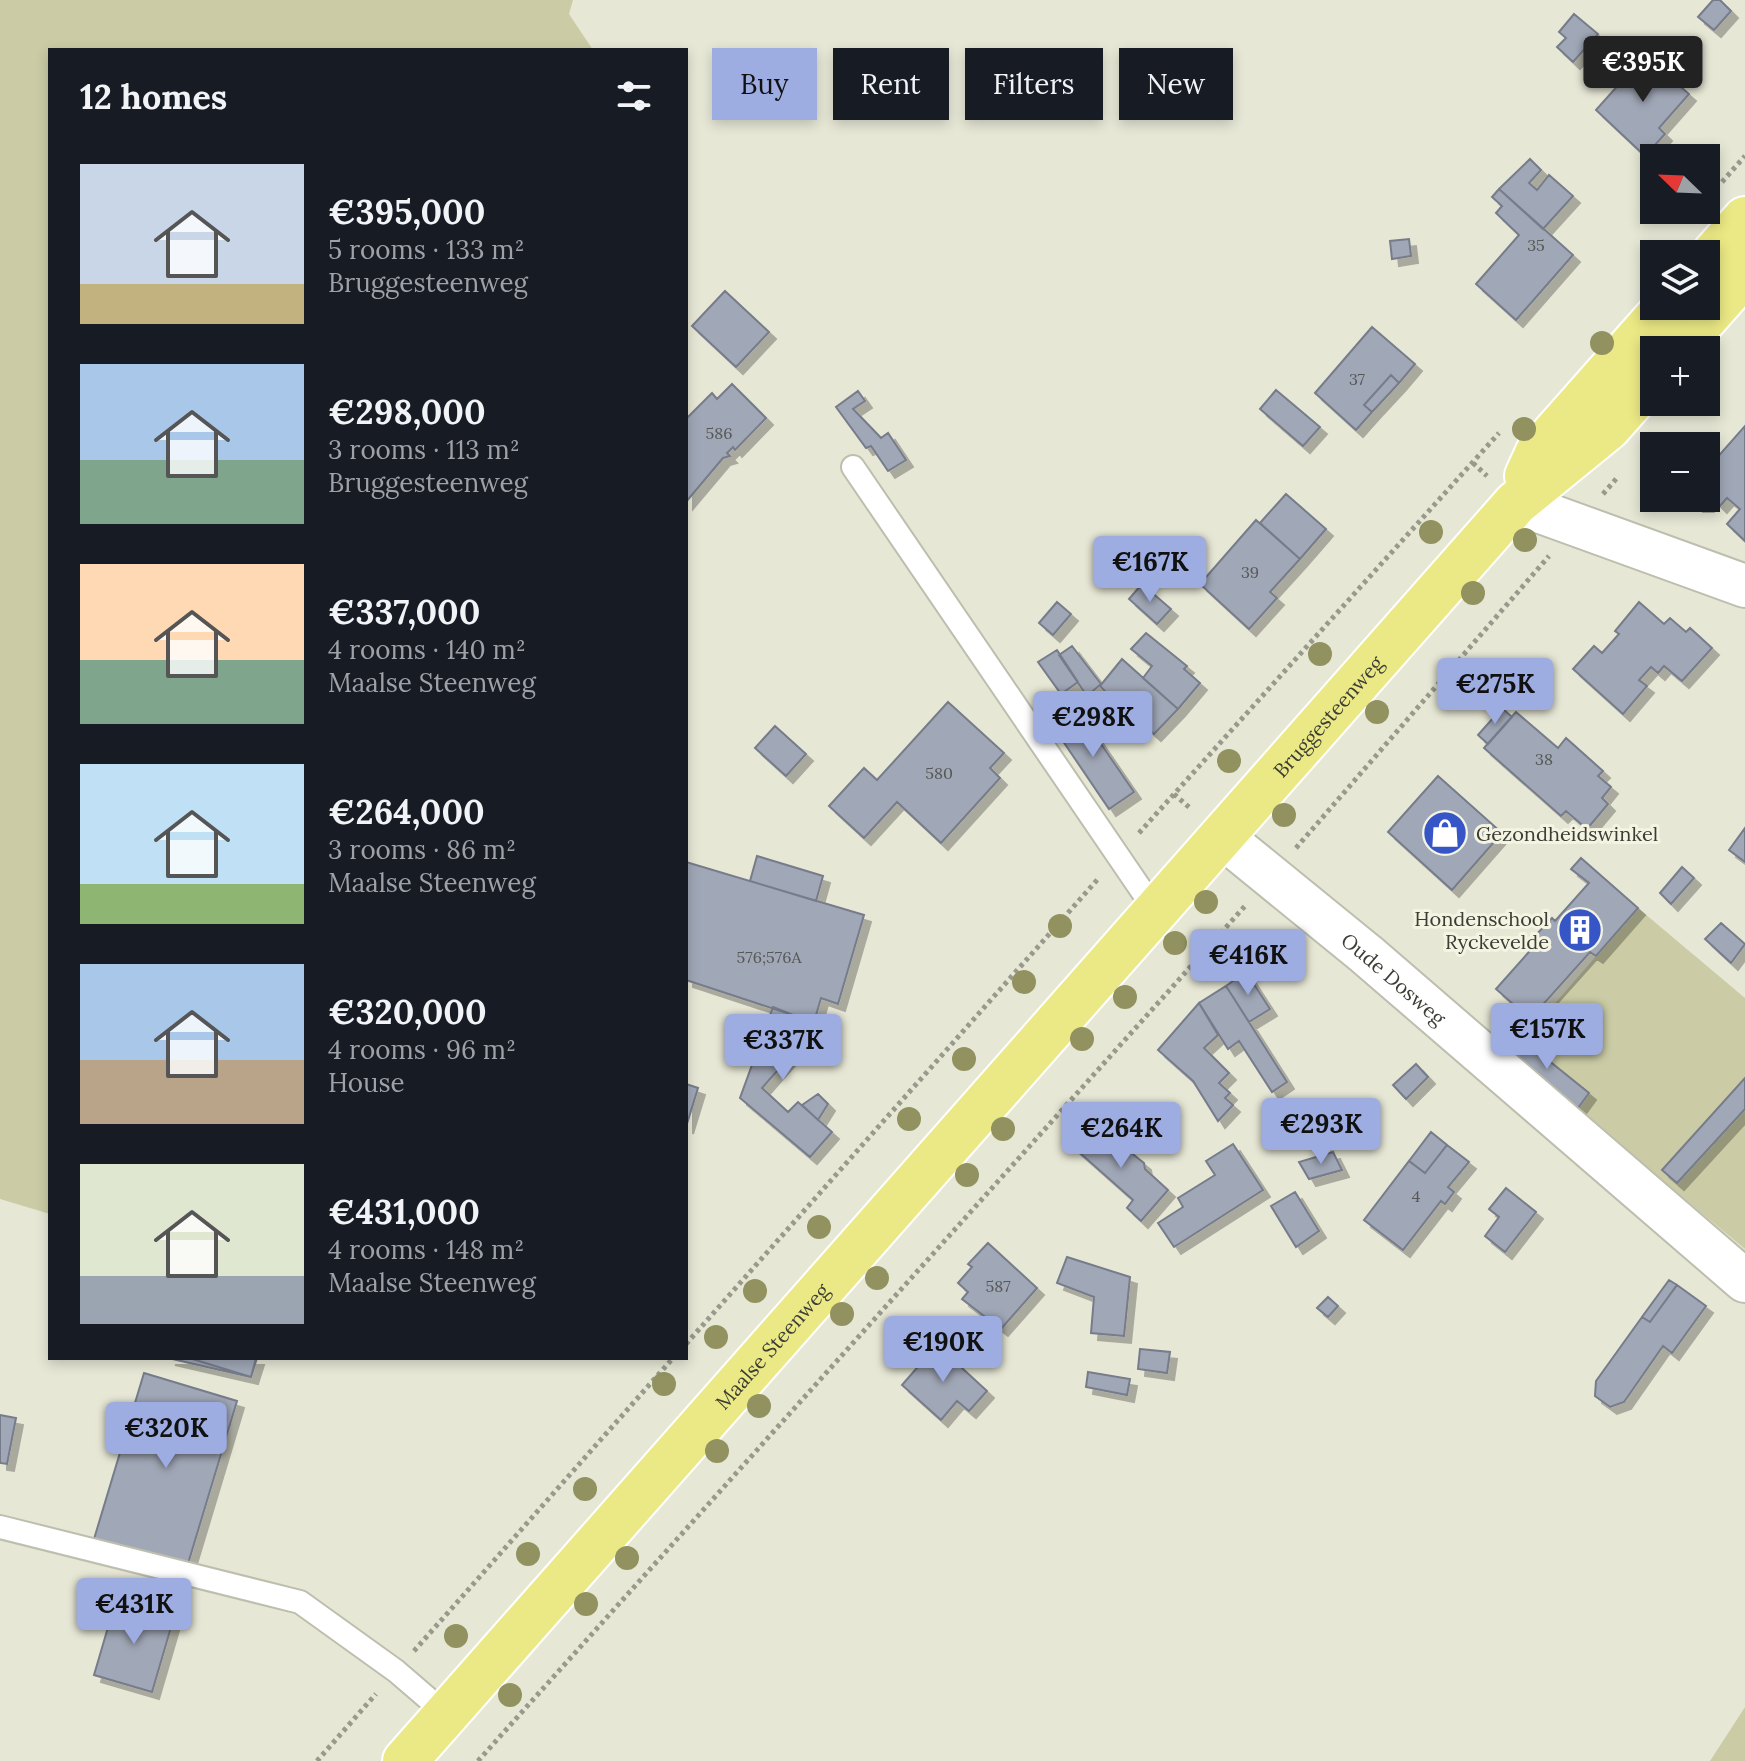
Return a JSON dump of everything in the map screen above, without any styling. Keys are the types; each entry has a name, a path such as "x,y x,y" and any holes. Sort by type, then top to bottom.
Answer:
{"main road":[{"path":"1715,240 1730,204"},
{"path":"1689,336 1745,273"},
{"name":"Bruggesteenweg","path":"1516,503 1538,452 1655,320"},
{"name":"Bruggesteenweg","path":"1147,919 1516,503 1608,428 1640,392"},
{"name":"Maalse Steenweg","path":"405,1761 1147,919"}],"street":[{"path":"1516,503 1745,586"},
{"name":"Oude Dosweg","path":"1221,836 1366,954 1413,999 1745,1281"}],"lane":[{"path":"853,467 1118,856 1147,919"},
{"path":"0,1527 300,1602 396,1671 446,1714"}],"path":[{"path":"1730,204 1745,156"},
{"path":"688,1342 1118,856 1473,463"},
{"path":"478,1761 1269,878 1576,525"},
{"path":"317,1761 671,1360"}],"green space":[{"path":"0,0 573,0 569,14 592,48 48,48 48,1213 0,1199"},
{"path":"1638,908 1745,998 1745,1249 1505,1050 1517,1035 1524,1039"},
{"path":"1745,1707 1745,1761 1710,1761"}],"building":[{"path":"1713,0 1720,0 1731,11 1714,30 1698,17"},
{"path":"1574,14 1598,34 1573,62 1557,47 1566,38 1559,32"},
{"path":"1641,52 1689,94 1659,128 1665,134 1656,144 1640,144 1640,151 1596,110 1630,72 1627,68"},
{"path":"1530,159 1541,170 1529,183 1537,190 1549,175 1573,196 1543,229 1499,189"},
{"path":"1499,189 1573,255 1516,320 1476,284 1519,235 1496,213 1502,206 1492,197"},
{"path":"1409,239 1411,256 1392,259 1390,241"},
{"path":"725,291 769,332 736,367 692,326"},
{"path":"1372,327 1415,364 1399,383 1391,375 1364,405 1372,412 1356,430 1315,393"},
{"path":"1391,375 1399,383 1372,412 1364,405"},
{"path":"732,384 766,418 735,450 733,447 727,453 730,456 723,458 688,500 688,417 712,393 717,399"},
{"path":"1276,390 1320,427 1303,446 1260,409"},
{"path":"858,391 865,401 853,409 881,438 888,433 906,460 888,471 871,446 866,448 836,407"},
{"path":"1745,426 1745,541 1727,524 1740,509 1727,498 1720,506 1720,454"},
{"path":"1286,494 1326,529 1300,559 1260,523"},
{"path":"1256,520 1300,559 1270,592 1277,598 1249,629 1200,584"},
{"path":"1142,584 1171,609 1157,624 1129,599"},
{"path":"1057,602 1071,614 1053,635 1039,623"},
{"path":"1639,602 1664,624 1670,618 1686,632 1690,628 1712,648 1682,681 1664,666 1658,673 1651,667 1639,680 1647,686 1623,714 1573,669 1594,646 1602,653 1619,634 1615,631"},
{"path":"1146,633 1187,666 1184,669 1200,683 1178,709 1143,678 1152,666 1131,649"},
{"path":"1072,646 1101,684 1087,696 1059,655"},
{"path":"1057,650 1078,682 1061,694 1038,662"},
{"path":"1122,659 1178,709 1154,734 1138,720 1135,723 1100,686"},
{"path":"948,702 1004,753 990,768 1000,778 941,843 897,802 864,838 829,806 864,768 877,780"},
{"path":"1502,708 1512,717 1488,744 1478,735"},
{"path":"1077,709 1134,792 1109,809 1052,725"},
{"path":"1516,712 1558,748 1566,738 1603,771 1598,776 1611,787 1602,798 1608,804 1587,829 1566,811 1561,816 1484,748"},
{"path":"775,726 806,754 786,776 755,748"},
{"name":"Gezondheidswinkel","path":"1438,776 1502,833 1452,890 1388,832"},
{"path":"1745,828 1745,862 1729,850"},
{"path":"757,856 823,876 816,901 750,881"},
{"name":"Hondenschool Ryckevelde","path":"1581,858 1638,908 1596,956 1590,952 1530,1019 1496,989 1536,944 1532,939 1552,918 1555,921 1589,883 1571,869"},
{"path":"688,863 864,915 838,1004 821,998 814,1022 688,981"},
{"path":"1682,867 1694,878 1671,904 1660,893"},
{"path":"1721,923 1745,944 1731,963 1705,939"},
{"path":"1246,972 1270,1009 1249,1022 1226,986"},
{"path":"1226,986 1287,1082 1272,1092 1239,1041 1228,1049 1199,1003"},
{"path":"1199,1003 1218,1035 1204,1048 1229,1073 1219,1083 1230,1093 1225,1098 1233,1105 1218,1121 1193,1081 1158,1050"},
{"path":"773,1007 818,1025 762,1088 788,1112 798,1102 832,1132 810,1157 740,1098"},
{"path":"1517,1035 1589,1093 1578,1108 1505,1050"},
{"path":"1416,1064 1428,1077 1406,1099 1393,1085"},
{"path":"1745,1078 1745,1109 1677,1183 1662,1170"},
{"path":"688,1085 698,1088 688,1120"},
{"path":"818,1094 828,1104 818,1120 802,1105"},
{"path":"1094,1123 1144,1163 1145,1169 1168,1190 1141,1221 1127,1208 1133,1200 1072,1146"},
{"path":"1431,1132 1447,1145 1425,1173 1409,1161"},
{"path":"1233,1144 1263,1190 1174,1247 1158,1223 1183,1207 1178,1198 1215,1175 1206,1161"},
{"path":"1447,1145 1469,1162 1448,1187 1454,1192 1445,1204 1441,1201 1403,1250 1364,1220 1409,1161 1425,1173"},
{"path":"1447,1145 1469,1162 1448,1187 1454,1192 1445,1204 1441,1201 1403,1250 1364,1220 1409,1161 1425,1173"},
{"path":"1333,1152 1342,1170 1309,1179 1299,1162"},
{"path":"1506,1188 1536,1212 1505,1252 1485,1236 1499,1217 1489,1209"},
{"path":"1295,1192 1319,1231 1296,1247 1271,1206"},
{"path":"988,1243 1037,1288 1001,1329 962,1299 968,1292 958,1283 972,1267 968,1264"},
{"path":"1067,1257 1130,1277 1124,1336 1091,1333 1094,1297 1057,1283"},
{"path":"1669,1280 1677,1285 1650,1322 1642,1317"},
{"path":"1677,1285 1706,1306 1672,1353 1663,1346 1624,1402 1610,1407 1595,1396 1596,1381 1642,1317 1650,1322"},
{"path":"1328,1297 1338,1306 1328,1317 1317,1308"},
{"path":"937,1345 987,1391 969,1411 957,1401 941,1420 902,1385"},
{"path":"1140,1349 1170,1352 1167,1373 1138,1369"},
{"path":"177,1360 255,1360 251,1377"},
{"path":"196,1360 256,1360 251,1377"},
{"path":"1088,1372 1130,1379 1127,1395 1086,1387"},
{"path":"144,1373 237,1401 187,1567 94,1539"},
{"path":"0,1415 16,1418 7,1464 0,1463"},
{"path":"116,1600 174,1617 152,1692 94,1675"}],"place":[{"name":"Gezondheidswinkel","path":"1445,833"},
{"name":"Hondenschool Ryckevelde","path":"1580,930"}]}
